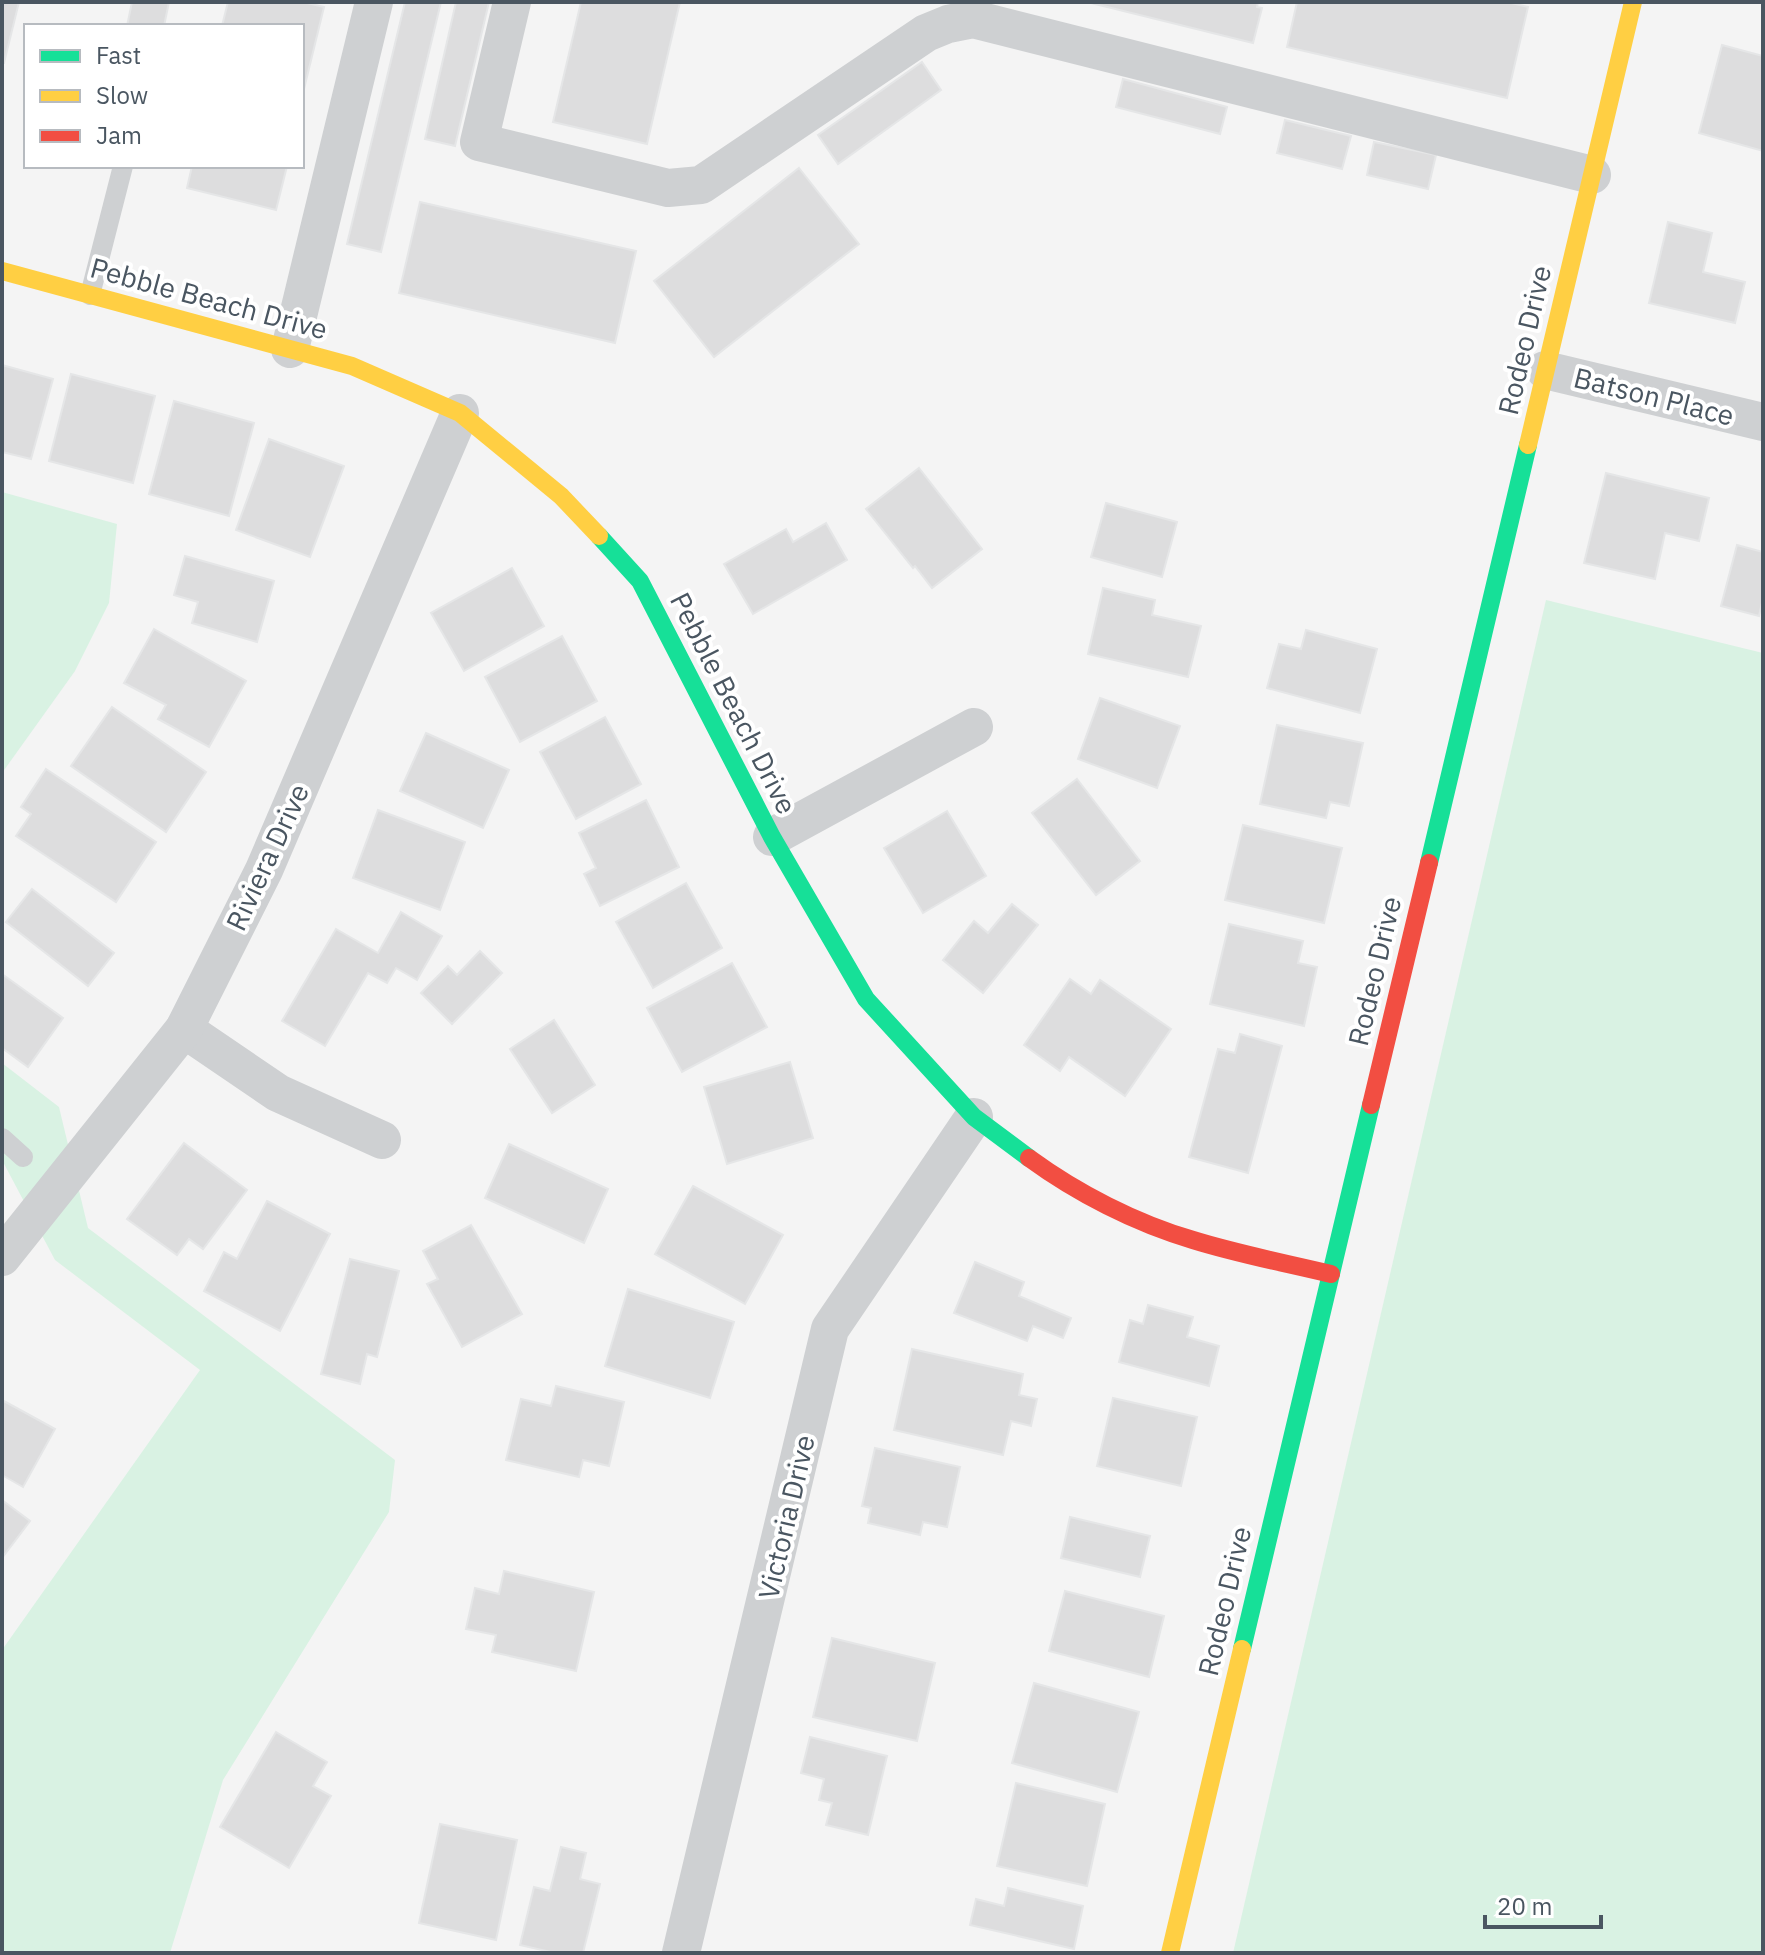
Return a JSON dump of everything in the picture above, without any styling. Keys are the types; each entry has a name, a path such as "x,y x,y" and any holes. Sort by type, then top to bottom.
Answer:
{"street":[{"path":"290,349 374,2"},
{"path":"512,2 479,142 668,188 701,185 926,33 975,10 1592,175"},
{"name":"Rodeo Drive","path":"1170,1953 1592,175 1627,3"},
{"name":"Pebble Beach Drive","path":"2,271 352,366 460,413 561,496 640,581 772,837 866,999 974,1117 1051,1174 1120,1212 1192,1240 1331,1274"},
{"name":"Batson Place","path":"1545,370 1763,422"},
{"name":"Riviera Drive","path":"2,1257 184,1029 264,870 460,413"},
{"path":"772,837 974,727"},
{"path":"184,1029 278,1093 382,1140"},
{"name":"Victoria Drive","path":"681,1953 830,1329 974,1117"}],"lane":[{"path":"90,295 122,168"},
{"path":"2,1138 23,1157"}],"green space":[{"path":"2,492 117,524 109,603 75,671 2,773"},
{"path":"1546,600 1763,653 1763,1953 1233,1953"},
{"path":"2,1063 59,1107 88,1228 395,1460 389,1512 223,1780 170,1953 2,1953 2,1650 200,1370 55,1260 2,1160"}],"building":[{"path":"2,2 19,2 4,63 2,63"},
{"path":"132,2 169,2 164,24 127,24"},
{"path":"228,2 303,2 324,7 304,89 304,24 222,24"},
{"path":"405,2 441,2 381,252 347,244"},
{"path":"456,2 489,2 455,146 425,139"},
{"path":"581,2 680,2 647,144 553,122"},
{"path":"1087,2 1258,2 1257,7 1262,8 1253,43"},
{"path":"1297,2 1507,2 1528,7 1507,98 1287,47"},
{"path":"1722,45 1763,56 1763,151 1699,133"},
{"path":"922,62 941,90 838,164 818,135"},
{"path":"1123,79 1227,107 1220,134 1116,107"},
{"path":"1285,120 1351,136 1342,169 1277,153"},
{"path":"1374,142 1436,155 1428,189 1367,175"},
{"path":"192,168 286,168 276,210 187,188"},
{"path":"799,168 859,244 714,357 654,281"},
{"path":"420,202 636,251 615,343 399,293"},
{"path":"1668,222 1712,233 1703,272 1745,282 1735,323 1649,303"},
{"path":"2,365 53,379 31,459 2,452"},
{"path":"71,374 155,396 133,483 49,461"},
{"path":"174,401 254,423 229,516 149,494"},
{"path":"269,439 344,466 310,557 236,530"},
{"path":"919,468 982,549 932,588 866,509"},
{"path":"1606,473 1709,498 1699,541 1665,533 1655,579 1584,563"},
{"path":"1106,503 1177,522 1162,577 1091,557"},
{"path":"826,523 847,560 753,614 724,564 786,529 793,542"},
{"path":"1737,545 1763,552 1763,598 1759,616 1721,606"},
{"path":"185,556 274,581 257,642 192,623 198,602 174,595"},
{"path":"512,568 544,626 464,671 431,613"},
{"path":"1103,588 1155,600 1152,615 1201,626 1188,677 1088,654"},
{"path":"154,629 246,681 209,747 158,719 166,705 124,683"},
{"path":"1306,630 1377,649 1360,713 1267,688 1279,644 1301,649"},
{"path":"562,636 597,701 520,742 485,677"},
{"path":"1100,698 1180,726 1157,788 1078,759"},
{"path":"112,707 206,772 166,832 71,766"},
{"path":"605,717 641,784 576,819 540,752"},
{"path":"1277,725 1363,743 1349,806 1330,802 1326,818 1260,804"},
{"path":"426,733 509,770 483,828 400,791"},
{"path":"46,769 156,842 116,902 16,836 31,814 21,807"},
{"path":"1077,779 1140,861 1096,895 1032,813"},
{"path":"646,800 679,867 600,906 584,874 596,868 579,833"},
{"path":"378,810 465,842 440,910 353,878"},
{"path":"947,811 986,876 923,913 884,848"},
{"path":"1243,825 1342,848 1324,923 1225,900"},
{"path":"686,883 722,948 653,988 616,922"},
{"path":"32,889 114,953 88,986 6,922"},
{"path":"1012,904 1038,925 983,993 943,960 974,921 988,933"},
{"path":"401,912 442,936 417,980 396,968 387,983 368,973 325,1046 282,1021 336,929 378,953"},
{"path":"1229,924 1303,941 1298,963 1317,967 1304,1026 1210,1004"},
{"path":"480,951 502,973 452,1024 421,993 448,966 457,975"},
{"path":"732,963 767,1027 682,1072 647,1008"},
{"path":"2,974 63,1018 28,1067 2,1048"},
{"path":"1070,979 1091,994 1100,980 1171,1029 1125,1096 1069,1057 1060,1071 1024,1045"},
{"path":"554,1020 595,1085 552,1113 510,1049"},
{"path":"1240,1034 1282,1046 1248,1173 1189,1157 1218,1049 1235,1053"},
{"path":"790,1062 813,1138 727,1164 704,1087"},
{"path":"184,1143 247,1190 203,1249 189,1239 177,1255 127,1219"},
{"path":"509,1144 608,1189 584,1243 485,1198"},
{"path":"693,1186 783,1235 745,1304 655,1254"},
{"path":"267,1201 330,1234 280,1331 204,1291 224,1252 237,1259"},
{"path":"471,1225 522,1314 462,1347 427,1284 438,1279 423,1251"},
{"path":"350,1259 399,1271 377,1357 367,1354 360,1384 321,1374"},
{"path":"975,1262 1024,1282 1019,1296 1071,1318 1063,1338 1033,1326 1027,1341 954,1313"},
{"path":"628,1289 734,1322 710,1398 605,1366"},
{"path":"1148,1305 1193,1317 1187,1337 1219,1346 1209,1386 1119,1362 1130,1320 1143,1324"},
{"path":"912,1349 1023,1374 1019,1395 1037,1399 1031,1426 1011,1421 1003,1455 894,1430"},
{"path":"556,1386 624,1402 609,1466 583,1460 579,1477 506,1460 521,1399 551,1406"},
{"path":"1113,1398 1197,1417 1181,1486 1097,1466"},
{"path":"2,1400 55,1429 23,1487 2,1475"},
{"path":"875,1448 960,1467 947,1527 923,1522 920,1535 868,1523 871,1508 862,1506"},
{"path":"2,1500 30,1521 2,1558"},
{"path":"1070,1517 1150,1536 1140,1577 1061,1558"},
{"path":"504,1571 594,1592 576,1671 492,1652 496,1635 466,1629 475,1588 499,1594"},
{"path":"1065,1591 1164,1616 1149,1677 1049,1651"},
{"path":"832,1638 935,1663 917,1741 813,1717"},
{"path":"1034,1683 1139,1712 1117,1792 1012,1763"},
{"path":"276,1732 327,1762 313,1786 331,1796 289,1868 220,1827"},
{"path":"810,1737 887,1756 868,1835 826,1825 832,1803 819,1800 824,1779 801,1773"},
{"path":"1016,1783 1105,1804 1087,1886 997,1866"},
{"path":"440,1824 517,1840 496,1940 419,1923"},
{"path":"561,1847 586,1853 580,1879 600,1884 583,1953 555,1953 520,1945 534,1887 550,1891"},
{"path":"1008,1888 1083,1906 1074,1949 970,1925 976,1899 1004,1906"}],"traffic: fast":[{"path":"1429,863 1528,445"},
{"path":"599,536 640,581 772,837 866,999 974,1117 1029,1158"},
{"path":"1242,1649 1371,1105"}],"traffic: slow":[{"path":"1528,445 1633,2"},
{"path":"2,271 352,366 460,413 561,496 599,536"},
{"path":"1170,1953 1242,1649"}],"traffic: jam":[{"path":"1371,1105 1429,863"},
{"path":"1029,1158 1087,1195 1150,1225 1227,1250 1331,1274"}]}
